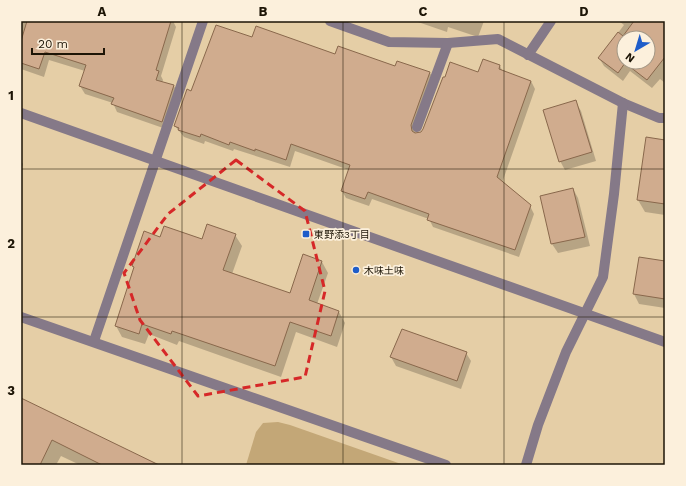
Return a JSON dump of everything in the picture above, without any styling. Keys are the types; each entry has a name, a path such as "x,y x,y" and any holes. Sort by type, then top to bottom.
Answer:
{"street":[{"path":"94,341 203,21"},
{"path":"330,21 389,42 448,43 498,39 623,103 659,118 665,118"},
{"path":"528,55 551,21"},
{"path":"417,127 448,43"},
{"path":"526,465 541,417 566,352 603,277 614,194 623,103"},
{"path":"21,113 585,312 665,342"},
{"path":"21,316 446,465"}],"highlighted area":[{"path":"236,160 305,211 325,291 305,377 198,396 140,320 124,273 168,214"}],"shaded area":[{"path":"278,422 404,465 246,465 256,432 263,423"}],"building":[{"path":"27,21 171,21 156,70 159,71 156,80 174,85 162,122 111,104 114,98 79,86 86,65 45,52 39,69 21,63 21,41"},
{"path":"634,21 665,21 665,57 656,68 656,30 627,30"},
{"path":"216,25 252,37 256,26 335,54 338,46 395,66 397,61 430,72 411,125 412,131 415,133 421,132 423,129 450,62 478,72 483,59 500,65 499,69 531,81 497,177 531,205 515,250 427,220 429,214 368,192 365,199 341,191 350,165 291,144 286,160 230,142 229,145 201,134 200,137 178,130 179,128 174,126 187,89 191,91"},
{"path":"616,35 616,70 620,70 618,73 598,58"},
{"path":"634,70 655,70 647,80"},
{"path":"576,100 592,152 559,162 543,110"},
{"path":"646,137 665,140 665,204 637,200"},
{"path":"573,188 585,237 551,244 540,196"},
{"path":"207,224 236,234 223,270 290,293 303,254 322,261 309,300 339,311 331,336 290,322 275,366 172,331 171,334 142,324 139,334 115,326 134,267 132,266 144,231 160,237 164,226 202,239"},
{"path":"639,257 665,261 665,299 633,294"},
{"path":"402,329 467,352 457,381 390,357"},
{"path":"21,398 159,465 102,465 52,440 40,465 21,465"}],"place":[{"name":"東野添3丁目","path":"306,234"},
{"name":"木味土味","path":"356,270"}]}
